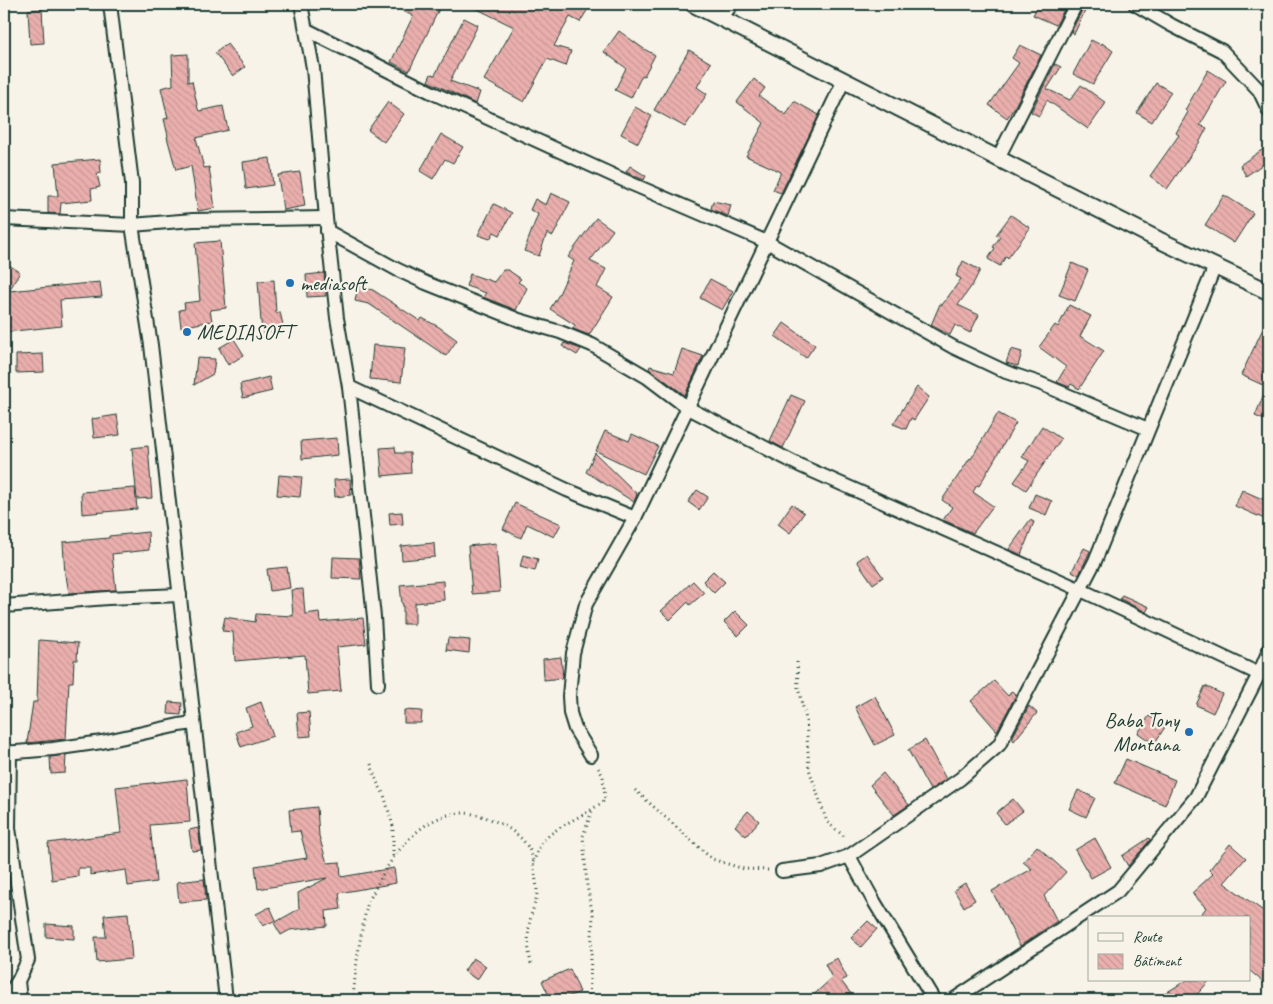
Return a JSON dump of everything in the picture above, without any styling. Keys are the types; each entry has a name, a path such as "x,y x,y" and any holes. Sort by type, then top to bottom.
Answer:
{"street":[{"path":"110,4 132,183 132,225 151,345 226,1000"},
{"path":"301,4 313,68 327,231 337,318 349,386 374,617 378,684"},
{"path":"692,4 1159,240 1269,292"},
{"path":"721,18 732,4"},
{"path":"998,158 1076,4"},
{"path":"1135,4 1154,8 1171,26 1222,50 1259,90 1269,111"},
{"path":"307,30 435,94 632,184 767,242 978,359 1148,429"},
{"path":"591,755 575,729 570,713 569,689 573,653 586,604 635,518 844,80"},
{"path":"4,219 132,225 193,220 326,218"},
{"path":"327,231 389,266 426,283 519,320 560,332 592,345 648,377 688,408 801,466 1080,590 1259,674"},
{"path":"782,871 821,866 849,856 960,780 999,745 1095,561 1215,266"},
{"path":"349,386 567,490 635,518"},
{"path":"4,606 180,595"},
{"path":"953,1000 1118,891 1196,797 1259,674 1269,650"},
{"path":"4,1000 18,981 28,960 9,828 7,752 53,749 102,742 194,723"},
{"path":"849,856 872,898 934,1000"},
{"path":"18,981 20,1000"}],"path":[{"path":"797,662 798,688 806,719 809,769 827,822 846,838"},
{"path":"533,862 542,842 567,823 592,811 605,800 603,776 591,755"},
{"path":"371,764 376,780 384,795 393,826 392,859"},
{"path":"635,790 712,859 744,869 782,871"},
{"path":"588,1000 593,915 587,886 583,836 592,811"},
{"path":"353,1000 367,904 386,868 401,847 426,824 450,814 468,813 494,820 513,832 528,848 533,862 537,893 529,924 532,967"}],"building":[{"path":"389,4 433,4 440,7 409,71 391,62 413,16"},
{"path":"467,4 554,4 564,9 567,4 591,4 580,22 570,17 554,46 571,51 566,66 547,59 524,102 484,80 514,27"},
{"path":"1039,4 1067,4 1056,25 1033,15"},
{"path":"1083,8 1086,9 1074,34 1071,32"},
{"path":"42,9 44,43 30,44 28,10"},
{"path":"464,18 478,25 450,81 480,92 476,104 428,81 431,74 435,75"},
{"path":"619,31 655,55 644,76 642,75 631,98 615,90 626,68 604,52"},
{"path":"1091,40 1101,45 1102,43 1113,51 1093,84 1073,74"},
{"path":"227,44 245,67 233,76 215,53"},
{"path":"1020,45 1041,55 1007,118 989,105 1019,63 1012,58"},
{"path":"689,50 711,63 697,87 707,94 685,127 654,110"},
{"path":"188,54 188,82 192,81 199,111 223,106 228,130 196,138 204,168 209,167 215,208 198,211 191,166 176,170 167,137 164,119 168,118 161,88 173,85 172,55"},
{"path":"1055,64 1061,67 1047,89 1070,100 1081,85 1106,103 1088,129 1047,100 1039,116 1031,112"},
{"path":"1208,70 1226,81 1200,125 1207,128 1199,143 1167,189 1150,176 1179,135 1176,133 1188,112 1185,110"},
{"path":"754,79 765,88 759,96 786,115 794,101 819,115 781,193 773,190 781,172 746,156 764,123 737,102"},
{"path":"1156,83 1171,92 1152,122 1137,113"},
{"path":"388,102 404,114 384,142 368,130"},
{"path":"635,107 652,116 638,143 621,134"},
{"path":"441,134 463,147 453,163 445,159 433,179 420,171"},
{"path":"1269,145 1269,160 1246,176 1240,165"},
{"path":"270,158 273,185 246,189 243,162"},
{"path":"100,159 101,173 97,174 100,187 91,189 92,200 61,203 60,214 48,213 48,196 58,196 55,163"},
{"path":"630,166 646,176 644,180 626,172"},
{"path":"300,172 305,206 283,210 278,175"},
{"path":"551,193 570,202 553,236 547,233 539,256 524,251 538,214 530,210 535,199 546,205"},
{"path":"1224,195 1253,213 1234,243 1205,225"},
{"path":"713,201 731,205 728,216 711,209"},
{"path":"494,204 512,213 500,235 494,232 490,239 478,235"},
{"path":"1011,215 1030,228 1000,266 988,259 1000,237 996,235"},
{"path":"596,218 613,230 590,261 606,269 597,287 613,297 589,335 573,329 575,325 550,309 574,261 568,257"},
{"path":"220,241 226,308 210,310 212,321 181,327 179,310 185,309 184,303 200,301 195,243"},
{"path":"963,261 980,270 973,284 958,305 979,315 970,333 955,325 950,335 931,325 940,304 942,305 961,279 956,276"},
{"path":"4,262 20,272 9,291 100,282 102,297 60,300 62,326 5,332"},
{"path":"1072,263 1088,270 1075,301 1059,295"},
{"path":"503,270 508,270 521,279 518,282 527,288 516,310 483,297 486,293 466,286 470,274 494,282"},
{"path":"324,273 326,296 307,297 306,275"},
{"path":"710,279 733,291 722,310 700,298"},
{"path":"274,280 276,313 280,312 284,329 263,334 258,281"},
{"path":"358,286 373,290 420,321 422,318 457,340 446,356 369,304 355,301"},
{"path":"1069,305 1091,316 1080,336 1104,351 1079,389 1071,384 1069,387 1057,382 1066,367 1039,347 1055,325 1058,327"},
{"path":"1269,316 1269,422 1255,416 1267,387 1241,375"},
{"path":"784,323 815,345 806,358 775,336"},
{"path":"234,339 244,355 228,365 219,348"},
{"path":"564,343 581,349 577,355 562,346"},
{"path":"373,345 405,348 401,382 370,379"},
{"path":"682,349 703,356 685,395 649,369 650,366 674,373"},
{"path":"1011,349 1022,352 1018,366 1006,363"},
{"path":"43,354 44,372 16,373 16,355"},
{"path":"197,358 215,359 213,374 194,385"},
{"path":"269,377 272,391 243,398 240,384"},
{"path":"917,387 929,397 914,420 911,418 906,429 893,424"},
{"path":"791,395 805,401 783,448 770,441"},
{"path":"998,413 1016,423 979,486 977,485 973,492 993,506 973,533 943,520 952,507 942,500 971,459"},
{"path":"117,415 120,435 94,438 92,419"},
{"path":"1042,426 1061,439 1026,490 1014,482 1029,461 1022,457"},
{"path":"605,431 629,441 632,434 658,446 644,474 596,451"},
{"path":"337,438 338,455 302,459 301,441"},
{"path":"148,446 152,498 137,499 132,448"},
{"path":"395,447 396,453 410,453 411,473 382,476 380,448"},
{"path":"595,453 637,494 634,502 586,472"},
{"path":"279,475 302,477 300,497 277,495"},
{"path":"350,479 351,495 335,497 334,480"},
{"path":"135,488 137,509 82,514 81,492"},
{"path":"697,490 708,497 699,510 688,502"},
{"path":"1242,490 1269,502 1269,521 1235,506"},
{"path":"1035,494 1052,501 1046,515 1029,508"},
{"path":"515,503 561,524 554,537 527,524 521,538 503,529"},
{"path":"792,504 804,513 790,533 778,524"},
{"path":"402,512 403,524 390,525 389,513"},
{"path":"1030,520 1034,522 1021,555 1009,549"},
{"path":"148,532 149,550 112,554 116,590 69,593 65,576 63,542"},
{"path":"434,543 435,557 402,560 401,546"},
{"path":"496,543 500,592 472,594 468,546"},
{"path":"1084,548 1090,551 1079,575 1072,571"},
{"path":"867,554 883,577 873,584 857,561"},
{"path":"523,555 538,559 535,571 520,567"},
{"path":"333,557 359,558 361,579 332,578"},
{"path":"287,567 290,588 270,591 267,569"},
{"path":"713,571 725,582 714,593 703,581"},
{"path":"443,581 444,600 415,603 415,624 403,624 403,604 400,585"},
{"path":"693,581 704,593 690,605 688,602 670,620 661,611"},
{"path":"303,589 305,614 319,612 320,622 363,618 366,644 337,647 341,691 308,694 305,655 235,661 233,632 222,631 225,617 255,622 256,614 293,616 291,590"},
{"path":"1122,595 1149,607 1146,612 1120,599"},
{"path":"735,611 749,625 738,636 724,622"},
{"path":"448,638 470,640 469,653 446,650"},
{"path":"39,640 78,643 77,660 74,660 73,682 69,682 66,739 27,743 33,702 37,702"},
{"path":"561,657 563,678 544,680 543,659"},
{"path":"994,681 1008,696 1012,691 1016,695 997,731 971,701"},
{"path":"1205,686 1222,694 1213,713 1196,705"},
{"path":"875,696 895,735 875,745 855,707"},
{"path":"169,702 182,703 181,715 168,714"},
{"path":"261,702 273,736 241,747 236,732 252,726 246,708"},
{"path":"1029,706 1037,713 1014,741 1012,738"},
{"path":"404,710 422,711 421,723 404,723"},
{"path":"309,712 311,736 299,737 297,713"},
{"path":"1149,716 1165,727 1154,744 1138,733"},
{"path":"925,740 946,779 930,790 908,750"},
{"path":"66,755 65,773 51,774 50,757"},
{"path":"1126,759 1175,780 1165,805 1115,783"},
{"path":"883,773 909,805 894,815 870,785"},
{"path":"187,779 190,822 150,825 156,882 128,886 126,870 90,875 90,868 78,868 78,876 52,880 48,843 121,833 116,787"},
{"path":"1078,790 1095,798 1086,817 1069,809"},
{"path":"1013,799 1023,811 1005,824 996,813"},
{"path":"317,807 319,836 327,863 340,862 341,877 394,868 396,883 339,893 341,909 326,911 327,926 290,930 281,935 274,923 299,909 298,893 327,878 258,889 255,866 307,858 300,831 291,832 289,810"},
{"path":"748,811 759,821 746,836 735,826"},
{"path":"198,828 201,850 192,851 189,830"},
{"path":"1095,838 1111,867 1091,878 1075,850"},
{"path":"1149,838 1150,840 1128,866 1122,856"},
{"path":"1230,844 1246,858 1224,883 1269,915 1269,987 1250,971 1250,916 1200,916 1206,908 1192,893 1213,874 1209,870"},
{"path":"1037,846 1066,872 1044,896 1057,921 1020,946 992,891 1032,869 1023,862"},
{"path":"204,879 206,900 179,902 177,882"},
{"path":"965,883 975,900 964,907 954,890"},
{"path":"270,907 276,920 263,926 256,914"},
{"path":"128,913 132,959 97,962 95,937 106,937 104,915"},
{"path":"868,921 877,929 861,947 851,938"},
{"path":"46,924 74,926 74,939 46,937"},
{"path":"473,958 486,966 477,980 464,971"},
{"path":"837,958 847,978 841,981 856,1000 808,1000 832,978 825,964"},
{"path":"570,969 580,992 560,1000 551,1000 542,981"},
{"path":"1184,982 1208,982 1192,1000 1154,1000"}],"place":[{"name":"mediasoft","path":"290,283"},
{"name":"MEDIASOFT","path":"187,332"},
{"name":"Baba Tony Montana","path":"1189,732"}]}
